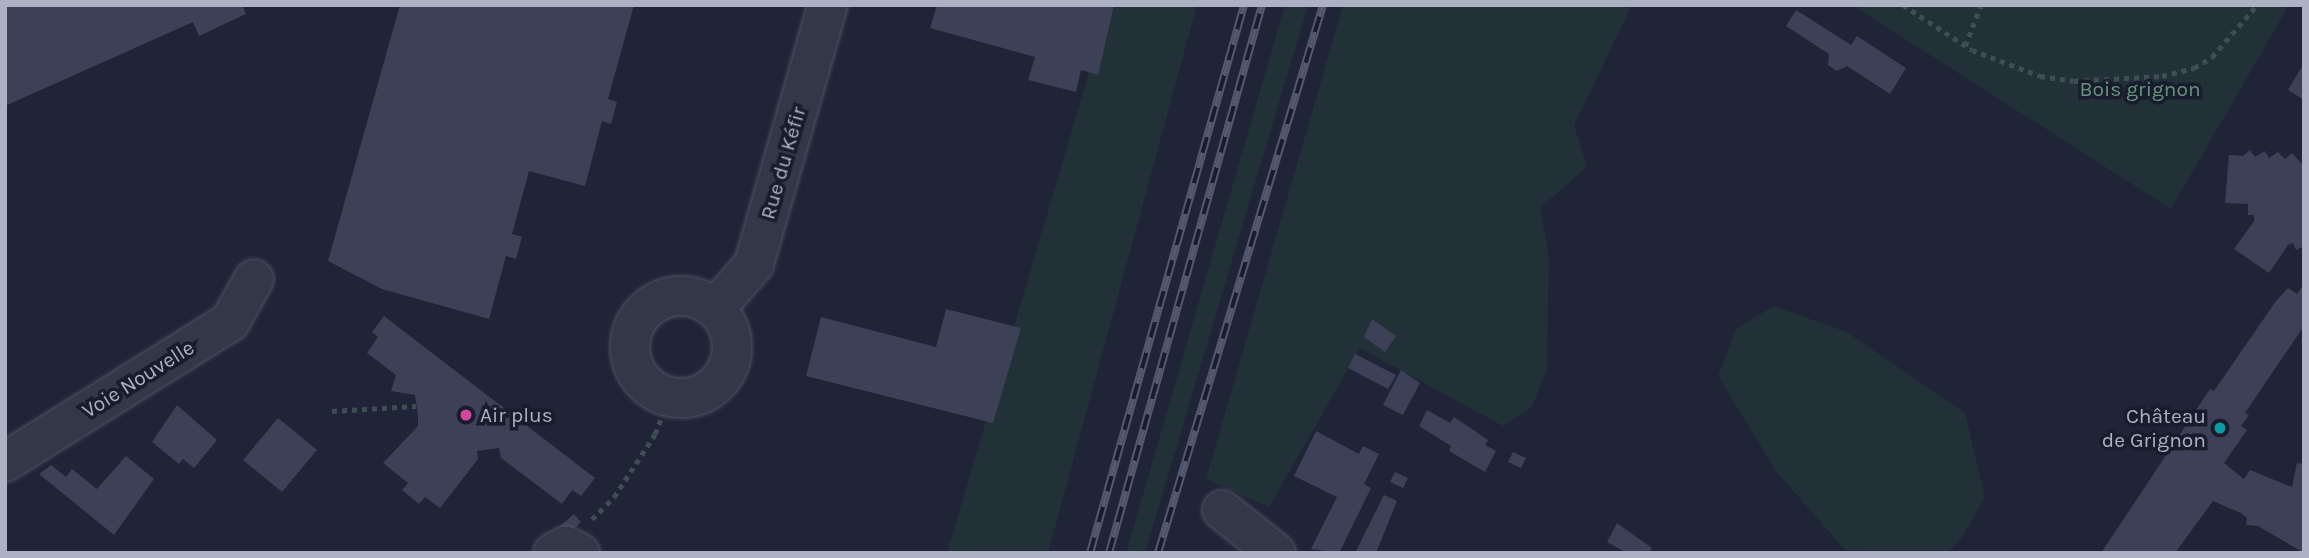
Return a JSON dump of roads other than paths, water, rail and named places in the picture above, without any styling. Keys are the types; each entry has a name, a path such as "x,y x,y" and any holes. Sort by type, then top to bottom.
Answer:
{"street":[{"name":"Rue du Kéfir","path":"715,309 754,264 828,5"},
{"name":"Voie Nouvelle","path":"5,462 230,322 254,279"},
{"path":"669,297 701,300 715,309 731,336 728,368 707,392 693,398 668,397 647,386 636,374 629,342 634,327 648,308 669,297"},
{"path":"1222,510 1276,553"}],"railway":[{"path":"1090,553 1244,5"},
{"path":"1109,553 1262,5"},
{"path":"1158,553 1323,5"}],"place":[{"name":"Air plus","path":"466,415"},
{"name":"Château de Grignon","path":"2220,428"}],"park label":[{"name":"Bois grignon","path":"2140,89"}]}
